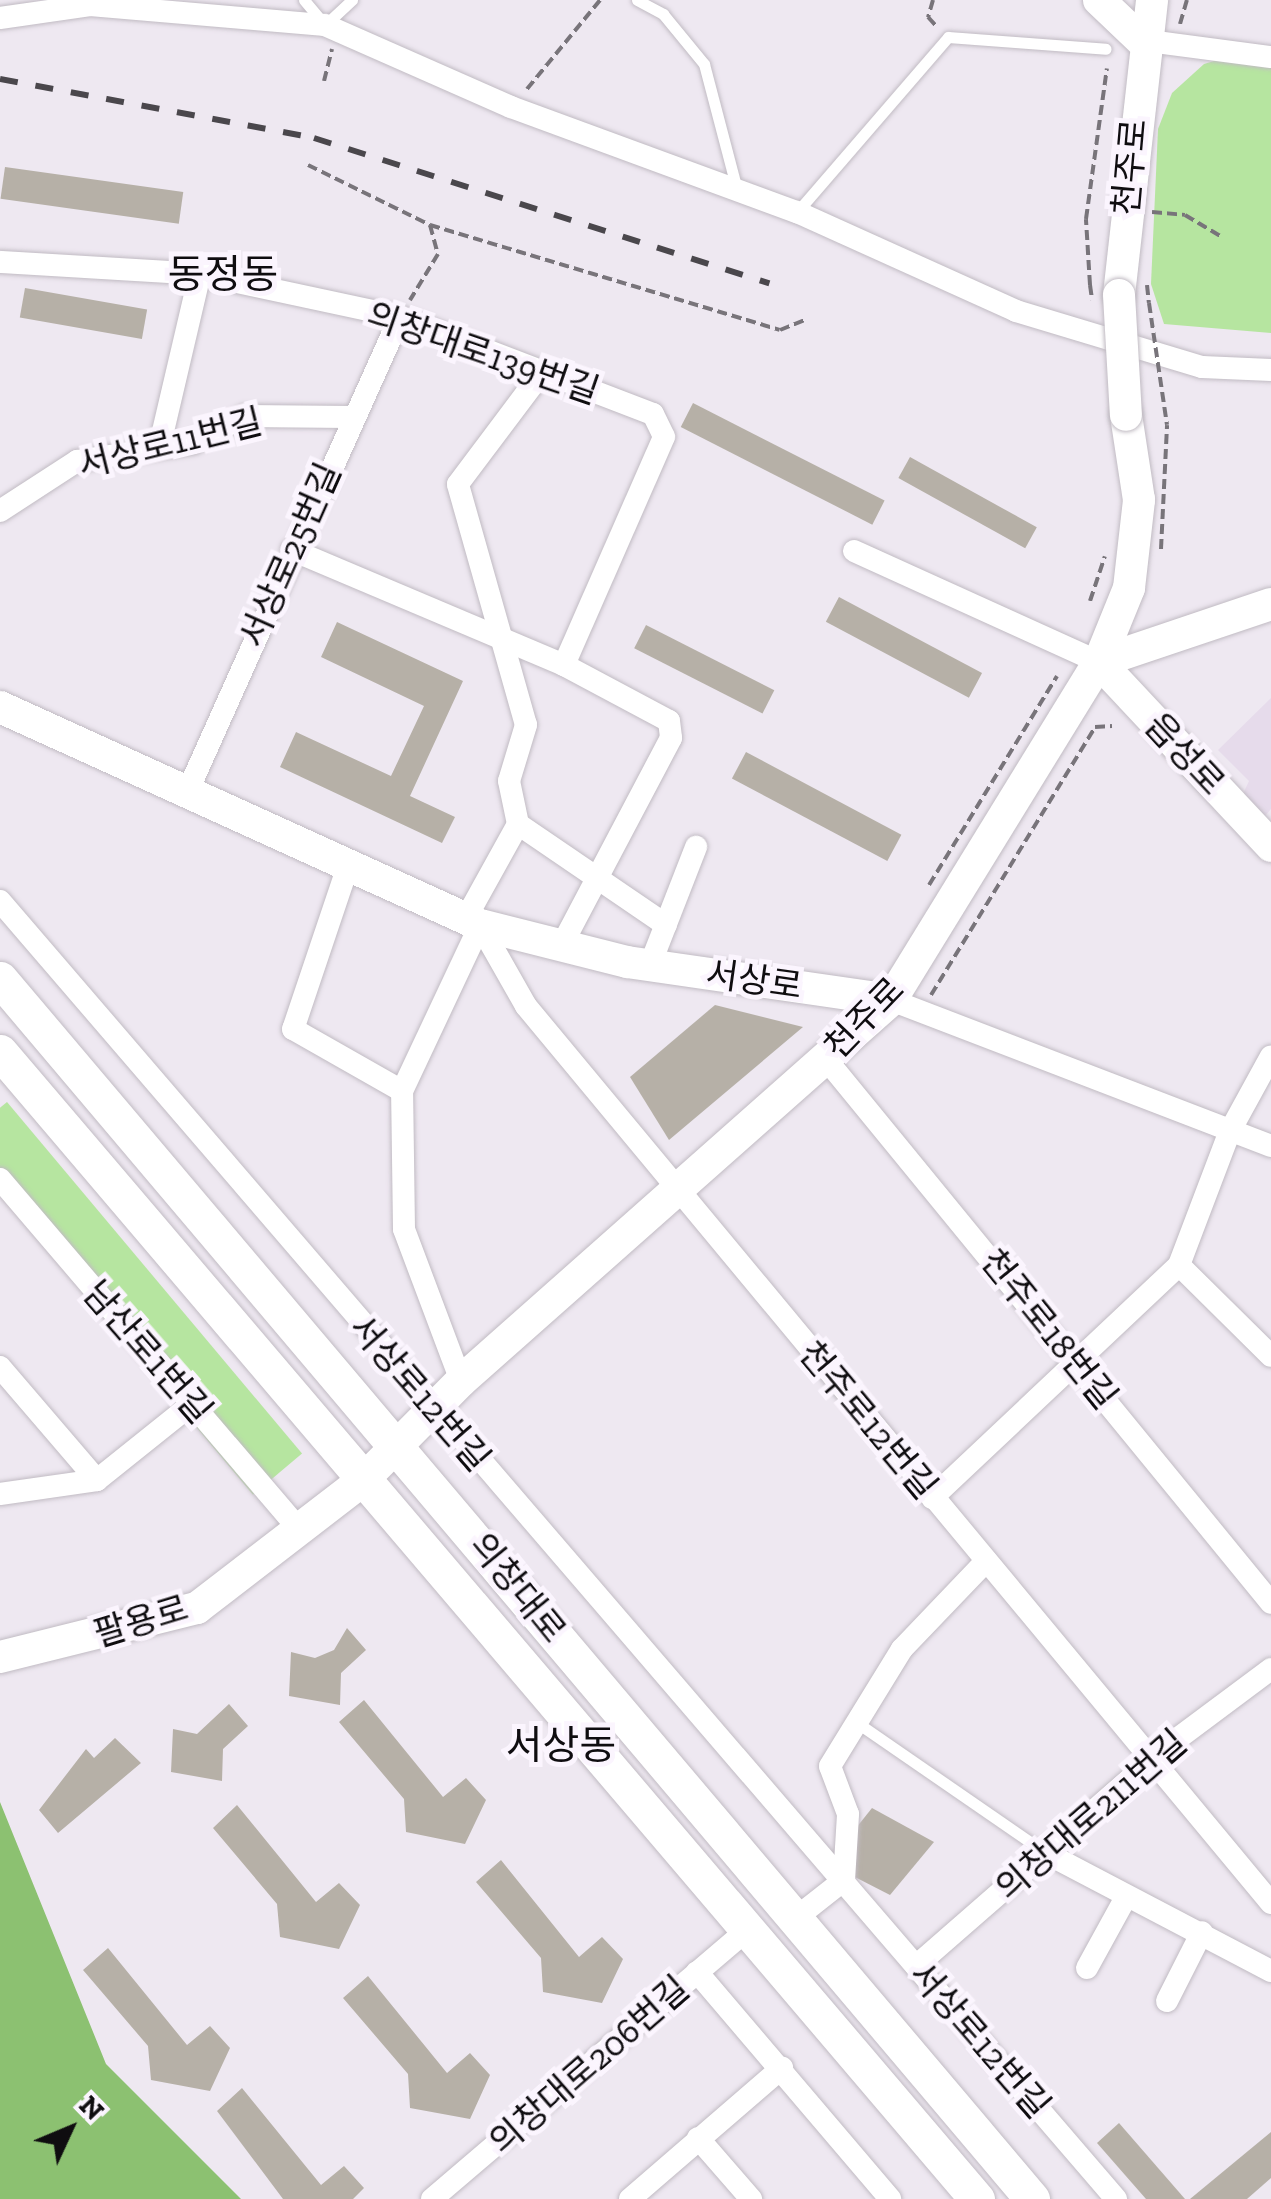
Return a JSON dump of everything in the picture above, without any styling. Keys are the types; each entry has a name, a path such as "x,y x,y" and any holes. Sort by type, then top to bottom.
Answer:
{"main road":[{"path":"1099,0 1141,40"},
{"name":"천주로","path":"363,1480 435,1412 461,1381 681,1194 825,1058 906,1006 1099,662 1129,588 1140,500 1126,415 1119,294 1141,40 1152,0"},
{"path":"1099,662 1271,604"},
{"name":"읍성로","path":"1099,662 1271,846"},
{"name":"서상로","path":"0,707 186,795 473,922 650,965 906,1006"},
{"name":"의창대로","path":"0,979 401,1445 1032,2199"},
{"name":"의창대로","path":"6,1071 363,1480 977,2199"},
{"name":"팔용로","path":"0,1657 197,1608 296,1525 363,1480"}],"street":[{"path":"0,18 90,5 331,27 511,108 738,195 797,212 1016,311 1202,367 1271,370"},
{"path":"1141,40 1271,57"},
{"name":"의창대로139번길","path":"0,262 200,274 400,318 542,372 660,425 664,437 564,665"},
{"path":"160,444 200,274"},
{"name":"서상로25번길","path":"186,795 352,416 400,318"},
{"path":"461,1381 404,1229 402,1090 518,824 509,781 526,725 459,476 542,372"},
{"name":"서상로11번길","path":"0,511 78,461 160,444 192,444 245,416 352,416"},
{"path":"292,550 564,665 669,722 671,738 562,945"},
{"path":"854,551 1099,662"},
{"path":"518,824 600,873 666,925"},
{"path":"650,965 696,848"},
{"path":"348,866 292,1028 402,1090"},
{"name":"서상로12번길","path":"0,901 435,1412 844,1880 1116,2199"},
{"name":"천주로12번길","path":"473,922 526,1006 1271,1903"},
{"name":"서상로","path":"906,1006 1271,1146"},
{"path":"932,1498 1179,1265 1230,1132 1271,1056"},
{"name":"천주로18번길","path":"825,1058 1271,1603"},
{"name":"남산로1번길","path":"0,1179 296,1525"},
{"path":"1179,1265 1271,1356"},
{"path":"0,1368 97,1480"},
{"path":"0,1494 97,1480 192,1404"},
{"path":"797,1917 844,1880 848,1814 830,1766 902,1649 986,1562"},
{"name":"의창대로211번길","path":"916,1966 1154,1759 1271,1669"},
{"path":"1046,1853 1271,1971"},
{"path":"1087,1968 1126,1897"},
{"name":"의창대로206번길","path":"432,2199 746,1931"},
{"path":"1167,2001 1202,1932"},
{"path":"698,1972 890,2199"},
{"path":"630,2199 782,2068"},
{"path":"698,2138 751,2199"}],"lane":[{"path":"304,0 331,27 352,0"},
{"path":"637,0 662,14 704,64 738,195"},
{"path":"797,212 948,37 1106,49"},
{"path":"856,1722 1046,1853"}],"path":[{"path":"511,108 600,0"},
{"path":"933,0 928,18 948,37"},
{"path":"324,82 331,27"},
{"path":"1107,68 1086,218 1119,294 1166,424"},
{"path":"308,166 430,225 780,330 806,318"},
{"path":"1147,212 1185,215 1222,237"},
{"path":"400,318 438,254 430,225"},
{"path":"1090,602 1111,539"},
{"path":"906,1006 1095,727 1112,726"}],"shaded area":[{"path":"1271,698 1271,809 1265,816 1243,794 1249,781 1218,750"}],"green space":[{"path":"1237,54 1271,58 1271,333 1164,324 1151,284 1158,129 1172,93 1204,64"},
{"path":"7,1102 302,1454 253,1495 0,1193 0,1108"},
{"path":"0,1802 106,2064 241,2199 0,2199"}],"building":[{"path":"5,167 183,192 179,224 1,199"},
{"path":"25,288 147,310 142,339 20,318"},
{"path":"693,403 885,501 872,525 681,427"},
{"path":"910,457 1037,527 1025,548 898,478"},
{"path":"839,597 982,673 969,698 826,622"},
{"path":"337,622 463,681 410,796 455,817 442,843 280,767 296,732 391,776 424,706 321,657"},
{"path":"646,625 774,690 763,714 634,648"},
{"path":"746,752 901,835 887,861 732,778"},
{"path":"715,1005 803,1027 669,1140 630,1077"},
{"path":"347,1628 366,1650 341,1673 340,1705 289,1696 291,1652 315,1658 334,1650"},
{"path":"364,1700 443,1797 466,1778 486,1800 465,1844 406,1832 404,1799 339,1722"},
{"path":"229,1704 248,1726 223,1749 222,1781 171,1772 173,1729 197,1734"},
{"path":"115,1738 141,1763 58,1833 39,1810 86,1749 94,1758"},
{"path":"237,1805 316,1902 339,1883 360,1905 339,1949 280,1937 277,1904 213,1828"},
{"path":"872,1808 934,1842 890,1895 849,1874 852,1833"},
{"path":"501,1860 579,1957 602,1937 623,1959 602,2003 543,1992 541,1958 476,1882"},
{"path":"108,1948 187,2045 210,2026 230,2048 210,2091 151,2080 148,2046 83,1970"},
{"path":"368,1976 447,2073 470,2053 490,2075 470,2119 410,2108 408,2074 343,1998"},
{"path":"242,2088 321,2185 344,2166 364,2188 353,2199 283,2199 217,2111"},
{"path":"1119,2123 1185,2199 1146,2199 1097,2143"},
{"path":"1271,2132 1271,2178 1247,2199 1190,2199"}],"railway":[{"path":"0,79 314,138 769,283"}],"district":[{"name":"동정동","path":"223,274"},
{"name":"서상동","path":"561,1745"}]}
